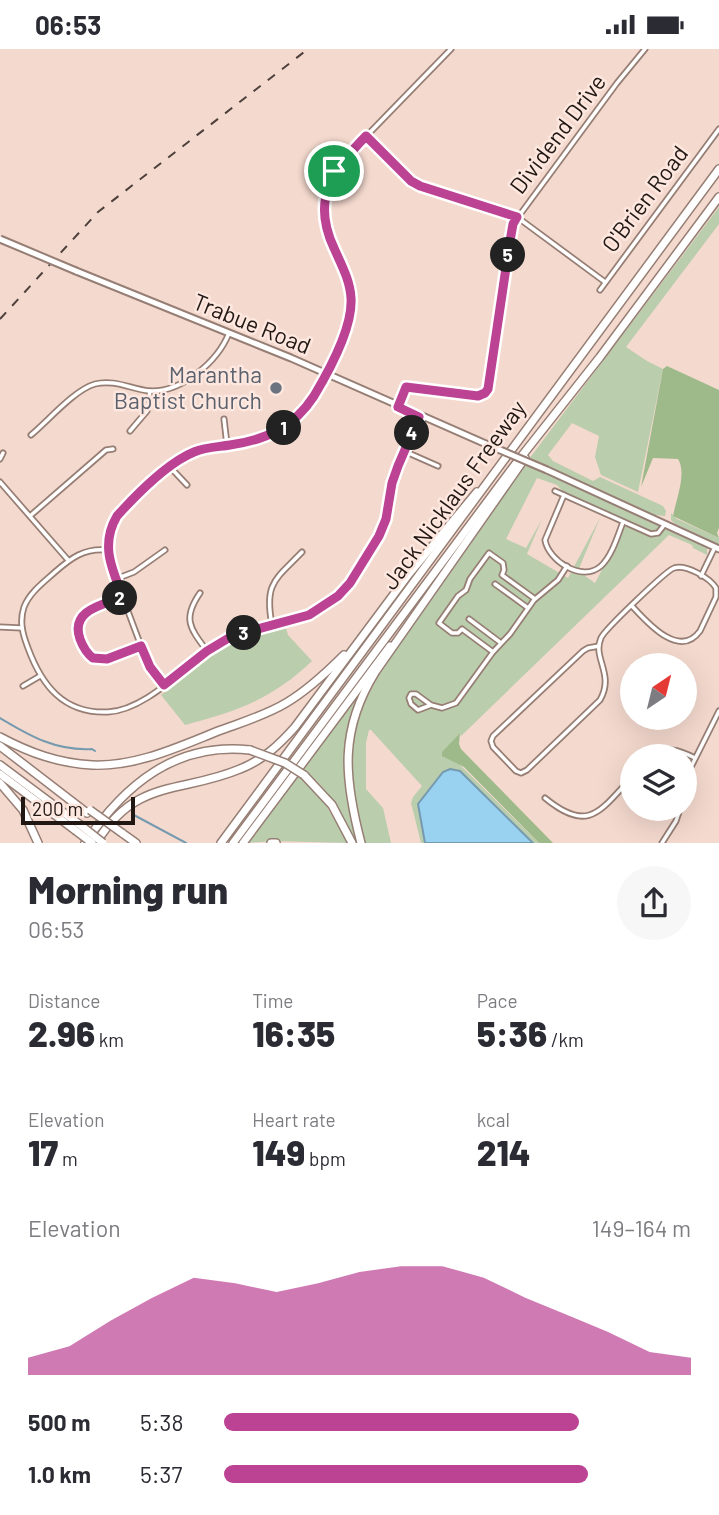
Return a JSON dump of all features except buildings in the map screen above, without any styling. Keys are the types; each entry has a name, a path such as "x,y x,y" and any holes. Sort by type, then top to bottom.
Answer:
{"highway":[{"name":"Jack Nicklaus Freeway","path":"220,843 719,169"},
{"name":"Jack Nicklaus Freeway","path":"233,843 517,462 537,440 719,197"},
{"path":"361,843 347,773 351,729 360,699 537,440"},
{"path":"0,765 94,843 113,821 141,799 164,789 239,770 268,754 295,727 409,574 504,460"},
{"path":"243,843 380,658 413,619"},
{"path":"0,737 39,755 74,763 109,764 152,756 284,704 311,686 360,640"},
{"path":"0,746 121,835 136,843"},
{"path":"85,843 118,802 162,766 185,756 230,748 250,750 285,763 304,775 332,804 352,843"},
{"path":"0,774 103,843"},
{"path":"0,783 23,810 38,843"},
{"path":"121,835 128,843"}],"main road":[{"name":"Trabue Road","path":"0,239 326,373 419,417 547,470 717,548"}],"street":[{"path":"164,685 150,667 116,579 107,549 111,527 117,516 170,467 196,451 256,441 285,428 305,408 326,373 347,328 351,299 347,277 326,228 325,196 334,171 451,49"},
{"name":"Dividend Drive","path":"398,407 406,387 478,396 488,389 513,224 645,49"},
{"name":"O'Brien Road","path":"600,290 719,129"},
{"path":"366,136 411,181 517,217 605,282"},
{"path":"31,435 77,395 95,384 108,383 150,391 171,387 216,357 229,333"},
{"path":"130,431 147,411 150,391"},
{"path":"107,549 87,551 68,561 28,599 23,612 22,628 40,676 53,691 70,704 100,712 132,707 207,651 232,636 309,615 324,607 350,583 379,536 386,519 392,483 419,417"},
{"path":"224,419 227,446"},
{"path":"30,516 106,450 113,449"},
{"path":"404,451 438,466"},
{"path":"0,459 3,453"},
{"path":"170,467 187,485"},
{"path":"0,482 68,561"},
{"path":"555,491 654,534 661,530 665,523"},
{"path":"564,495 545,540 551,555 567,566 586,572 601,566 607,559 623,522"},
{"path":"701,576 717,548"},
{"path":"116,579 134,572 165,550"},
{"path":"272,625 268,603 271,588 302,552"},
{"path":"494,652 462,629 458,633 452,633 439,623 458,596 466,590 470,579 489,553 503,563 502,575 535,599"},
{"path":"431,705 418,710 409,698 411,694 416,694 431,705 442,708 456,703 535,599 558,580 567,566"},
{"path":"599,646 583,651 493,736 491,741 501,755 521,773 600,701 606,691 607,679 599,646 601,638 606,631 632,606 673,568 684,568 701,576 715,585 717,594 700,631 691,639 681,641 659,633 632,606"},
{"path":"495,585 528,608"},
{"path":"200,593 192,604 189,617 192,630 207,651"},
{"path":"123,597 87,610 81,615 77,622 81,642 88,655 100,660 141,646"},
{"path":"469,619 502,643"},
{"path":"0,627 22,628"},
{"path":"23,686 40,676"},
{"path":"697,754 719,711"},
{"path":"545,798 568,814 586,816 603,806 620,788"},
{"path":"662,843 676,821"}],"green space":[{"path":"719,207 719,224 626,347 663,369 638,492 601,475 595,457 599,436 572,423 548,455 553,461 593,481 600,477 663,506 665,516 655,515 529,459"},
{"path":"667,366 719,390 719,538 673,516 681,479 678,459 653,458 641,487 663,369"},
{"path":"526,464 660,525 659,530 653,532 564,493 557,485 537,478 506,539 526,548 542,519 527,554 568,578 600,518 578,571 595,583 626,524 657,537 670,528 707,546 707,555 669,535 461,736 457,736 459,764 539,843 533,843 456,769 443,772 418,803 425,843 421,843 411,803 422,786 369,730 366,743 366,789 383,808 391,843 365,843 354,796 351,760 356,727 363,706 384,667"},
{"path":"671,513 677,519 719,538 719,545 674,523"},
{"path":"286,628 288,635 312,661 268,694 238,709 185,725 161,695 212,655 236,641"},
{"path":"364,684 349,733 345,761 355,843 334,802 303,769"},
{"path":"460,733 461,749 553,843 539,843 464,767 442,756 442,752"},
{"path":"299,775 322,798 348,843 246,843"}],"water":[{"path":"450,769 460,771 533,843 425,843 418,804 443,772"}],"waterway":[{"path":"0,718 55,745 95,751"},
{"path":"132,814 186,843"}],"railway":[{"path":"0,319 98,212 308,49"}],"place":[{"name":"Marantha Baptist Church","path":"276,388"}],"route":[{"path":"366,136 411,181 420,186 517,217 510,241 488,389 478,396 406,387 398,407 419,417 392,483 386,519 379,536 350,583 324,607 293,621 232,636 207,651 164,685 150,667 141,646 107,659 93,658 88,655 81,642 77,622 87,610 123,597 107,549 111,527 117,516 183,456 205,447 256,441 285,428 301,414 329,368 347,328 351,306 345,272 329,239 324,221 325,196 334,171 366,136"}]}
